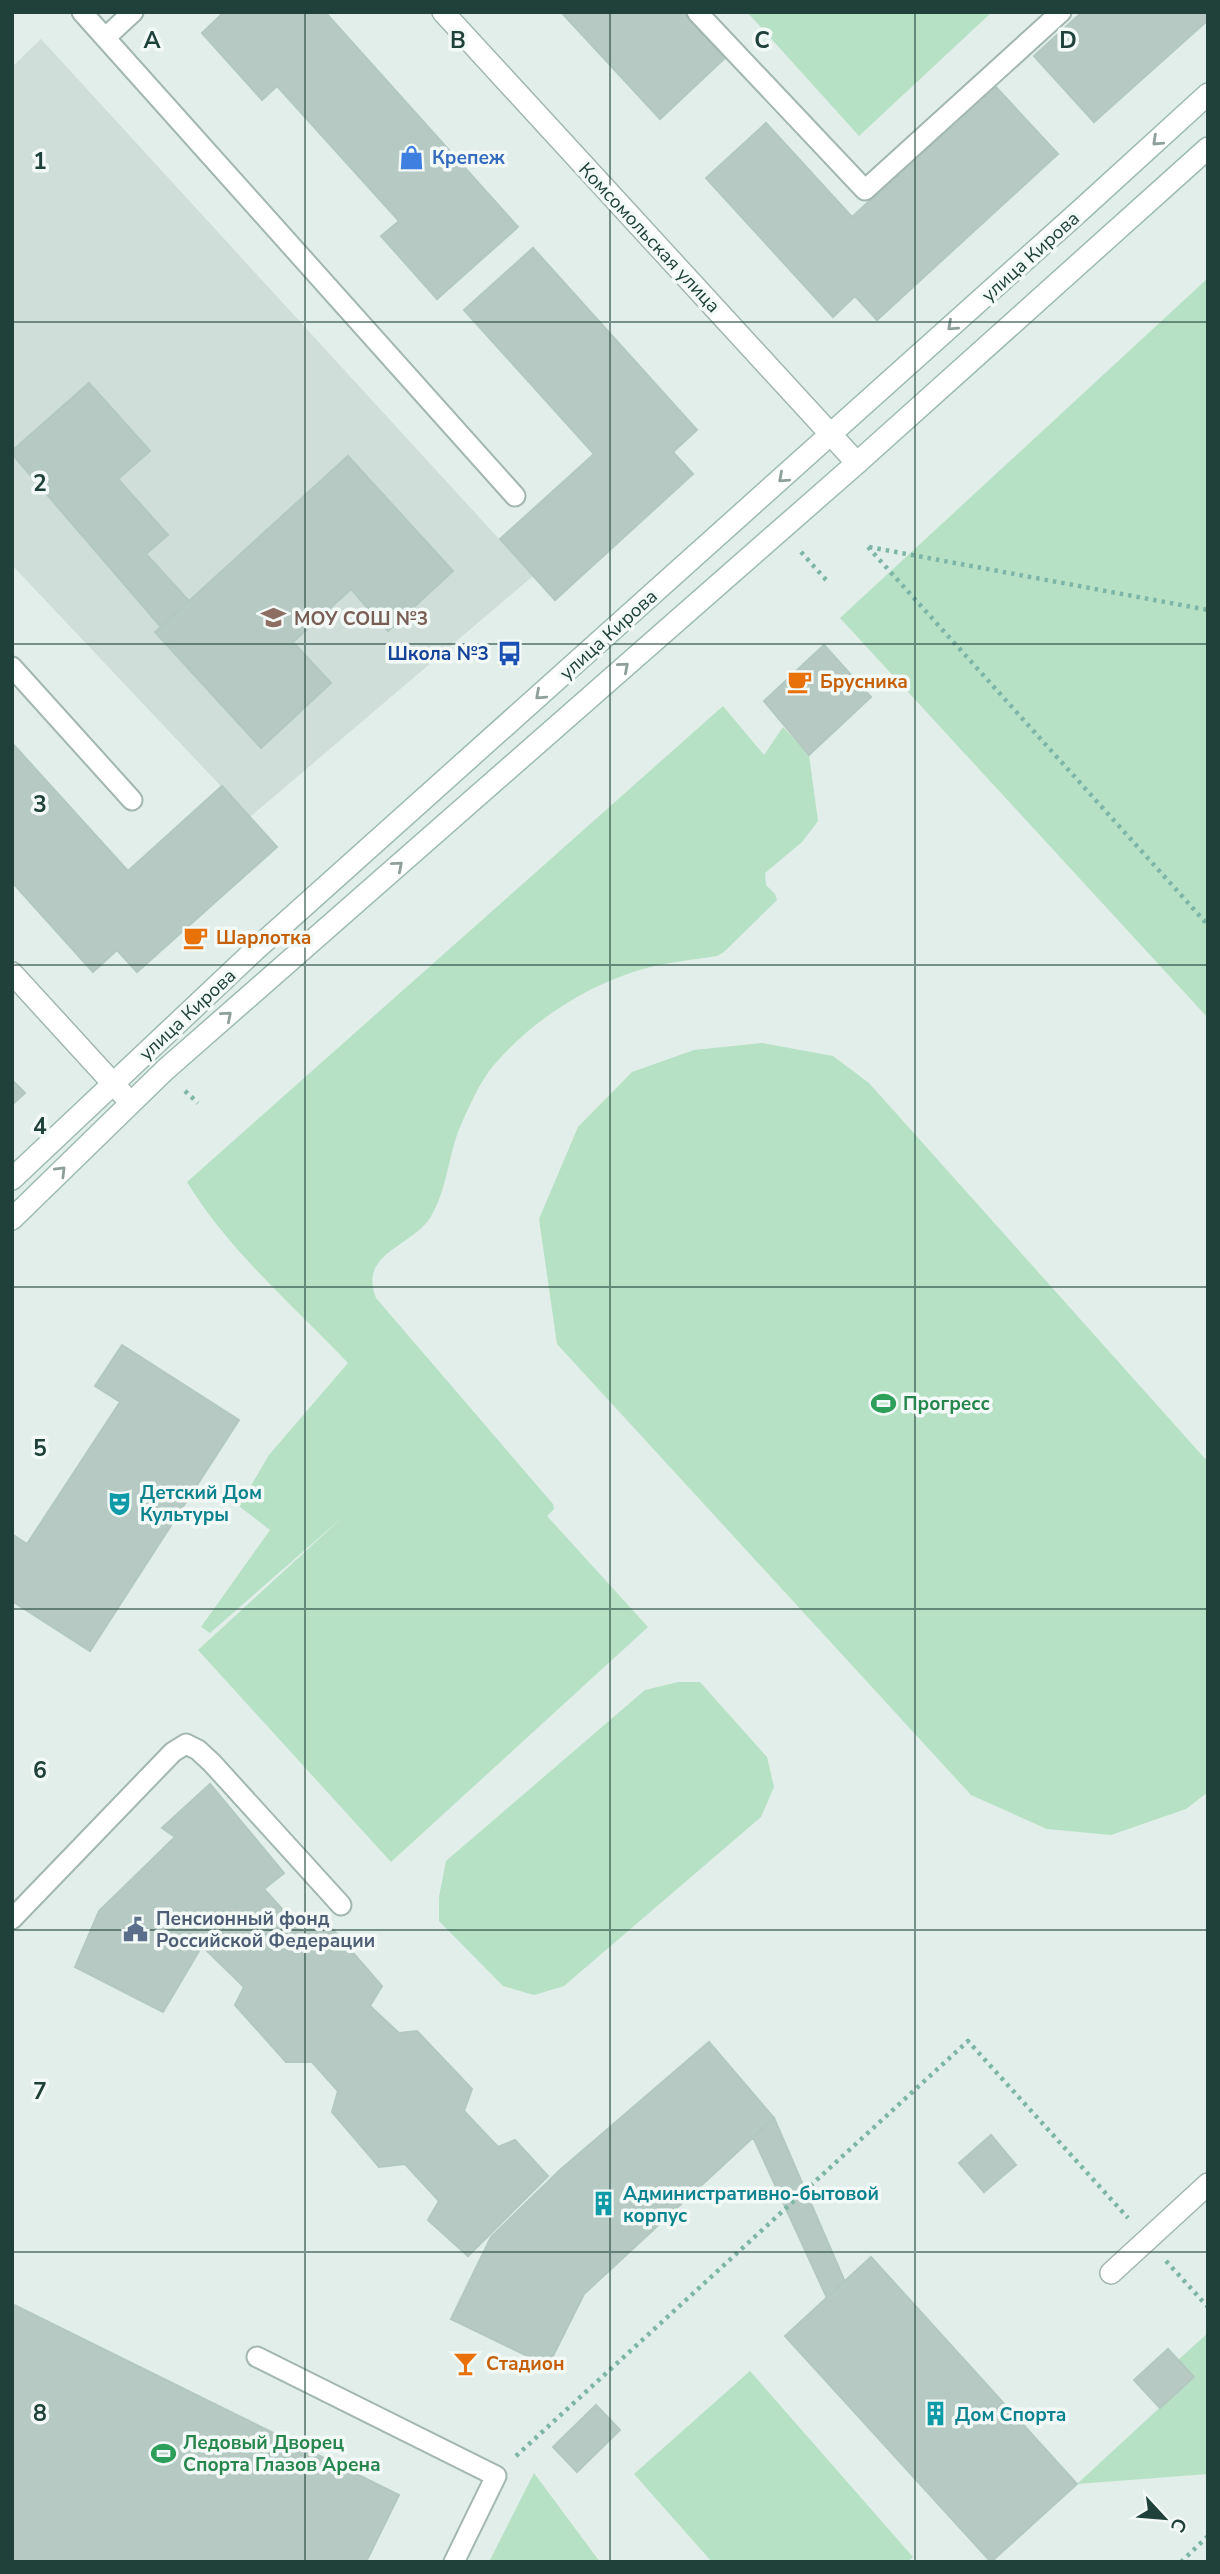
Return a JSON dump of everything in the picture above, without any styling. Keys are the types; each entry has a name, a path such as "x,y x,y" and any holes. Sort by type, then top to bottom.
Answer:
{"main road":[{"name":"Комсомольская улица","path":"443,12 857,463"},
{"name":"улица Кирова","path":"12,1179 255,950 1208,94"},
{"name":"улица Кирова","path":"12,1219 131,1102 857,463 1208,148"},
{"path":"12,973 131,1102"},
{"path":"1111,2273 1208,2184"}],"lane":[{"path":"82,12 514,496"},
{"path":"105,38 133,12"},
{"path":"697,12 865,190 1061,12"},
{"path":"15,674 132,800"},
{"path":"12,1919 173,1752 186,1744 198,1750 212,1763 341,1905"},
{"path":"257,2357 496,2476 454,2562"}],"path":[{"path":"1208,610 868,547 1208,925"},
{"path":"496,2476 968,2040 1208,2307"},
{"path":"1181,2562 1208,2536"}],"shaded area":[{"path":"41,39 533,576 250,817 12,565 12,67"}],"green space":[{"path":"747,12 992,12 859,136"},
{"path":"1208,278 1208,1018 840,618"},
{"path":"723,706 764,755 783,727 809,755 818,821 802,842 765,873 766,885 777,900 717,956 652,967 601,985 542,1020 508,1050 479,1087 460,1127 436,1208 421,1228 380,1261 374,1271 372,1283 376,1298 553,1504 554,1509 547,1516 648,1627 391,1862 198,1650 345,1515 210,1633 201,1627 270,1530 239,1506 269,1455 348,1363 242,1254 187,1182"},
{"name":"Прогресс","path":"762,1043 833,1056 869,1083 1208,1462 1208,1792 1186,1809 1111,1835 1047,1829 971,1795 557,1344 539,1219 578,1127 632,1072 694,1050"},
{"path":"678,1682 700,1682 767,1757 774,1787 761,1817 564,1986 534,1995 503,1986 439,1921 439,1897 446,1861 645,1690"},
{"path":"1208,2333 1208,2474 1077,2484 1193,2377 1178,2360"},
{"path":"750,2371 913,2557 907,2562 712,2562 634,2474"},
{"path":"534,2473 600,2562 489,2562"}],"building":[{"path":"224,12 325,12 518,227 437,299 381,236 399,221 277,86 262,100 202,33"},
{"path":"561,12 683,12 725,58 660,119"},
{"path":"1082,12 1208,12 1208,20 1094,122 1034,56"},
{"path":"995,86 1058,154 877,320 855,296 833,317 706,178 766,123 852,217"},
{"path":"533,248 697,430 673,452 693,474 555,600 500,539 594,454 464,310"},
{"path":"89,383 150,451 118,479 168,535 146,554 189,601 161,627 12,454 12,451"},
{"path":"348,456 453,571 388,631 351,589 293,642 331,683 261,748 155,632"},
{"path":"824,645 871,697 809,755 764,701"},
{"path":"12,743 128,871 222,786 277,847 137,972 117,950 93,972 12,882"},
{"path":"12,1080 25,1093 12,1105"},
{"name":"Детский Дом Культуры","path":"122,1345 239,1420 90,1651 12,1601 12,1534 27,1544 120,1402 95,1386"},
{"path":"210,1784 284,1873 264,1889 302,1931 328,1924 382,1986 370,2006 399,2033 417,2031 472,2089 464,2111 498,2147 515,2140 548,2176 468,2256 428,2220 439,2201 405,2164 379,2167 332,2112 338,2091 312,2062 286,2062 235,2005 244,1987 202,1946 163,2012 75,1967 99,1911 175,1837 162,1828"},
{"name":"Административно-бытовой корпус","path":"709,2042 774,2118 584,2294 548,2366 451,2319 491,2237 560,2170"},
{"path":"774,2118 845,2282 827,2298 753,2137"},
{"path":"991,2135 1016,2165 984,2192 959,2163"},
{"name":"Дом Спорта","path":"871,2257 1077,2484 991,2562 785,2336"},
{"name":"Ледовый Дворец Спорта Глазов Арена","path":"12,2304 399,2495 366,2562 12,2562"},
{"path":"1168,2349 1194,2377 1160,2408 1134,2380"},
{"path":"596,2405 620,2430 577,2472 553,2447"}],"place":[{"name":"Крепеж","path":"412,157"},
{"name":"МОУ СОШ №3","path":"274,618"},
{"name":"Школа №3","path":"509,653"},
{"name":"Брусника","path":"800,681"},
{"name":"Шарлотка","path":"196,937"},
{"name":"Прогресс","path":"883,1403"},
{"name":"Детский Дом Культуры","path":"120,1503"},
{"name":"Пенсионный фонд Российской Федерации","path":"136,1929"},
{"name":"Административно-бытовой корпус","path":"603,2204"},
{"name":"Стадион","path":"466,2363"},
{"name":"Дом Спорта","path":"935,2414"},
{"name":"Ледовый Дворец Спорта Глазов Арена","path":"163,2453"}]}
